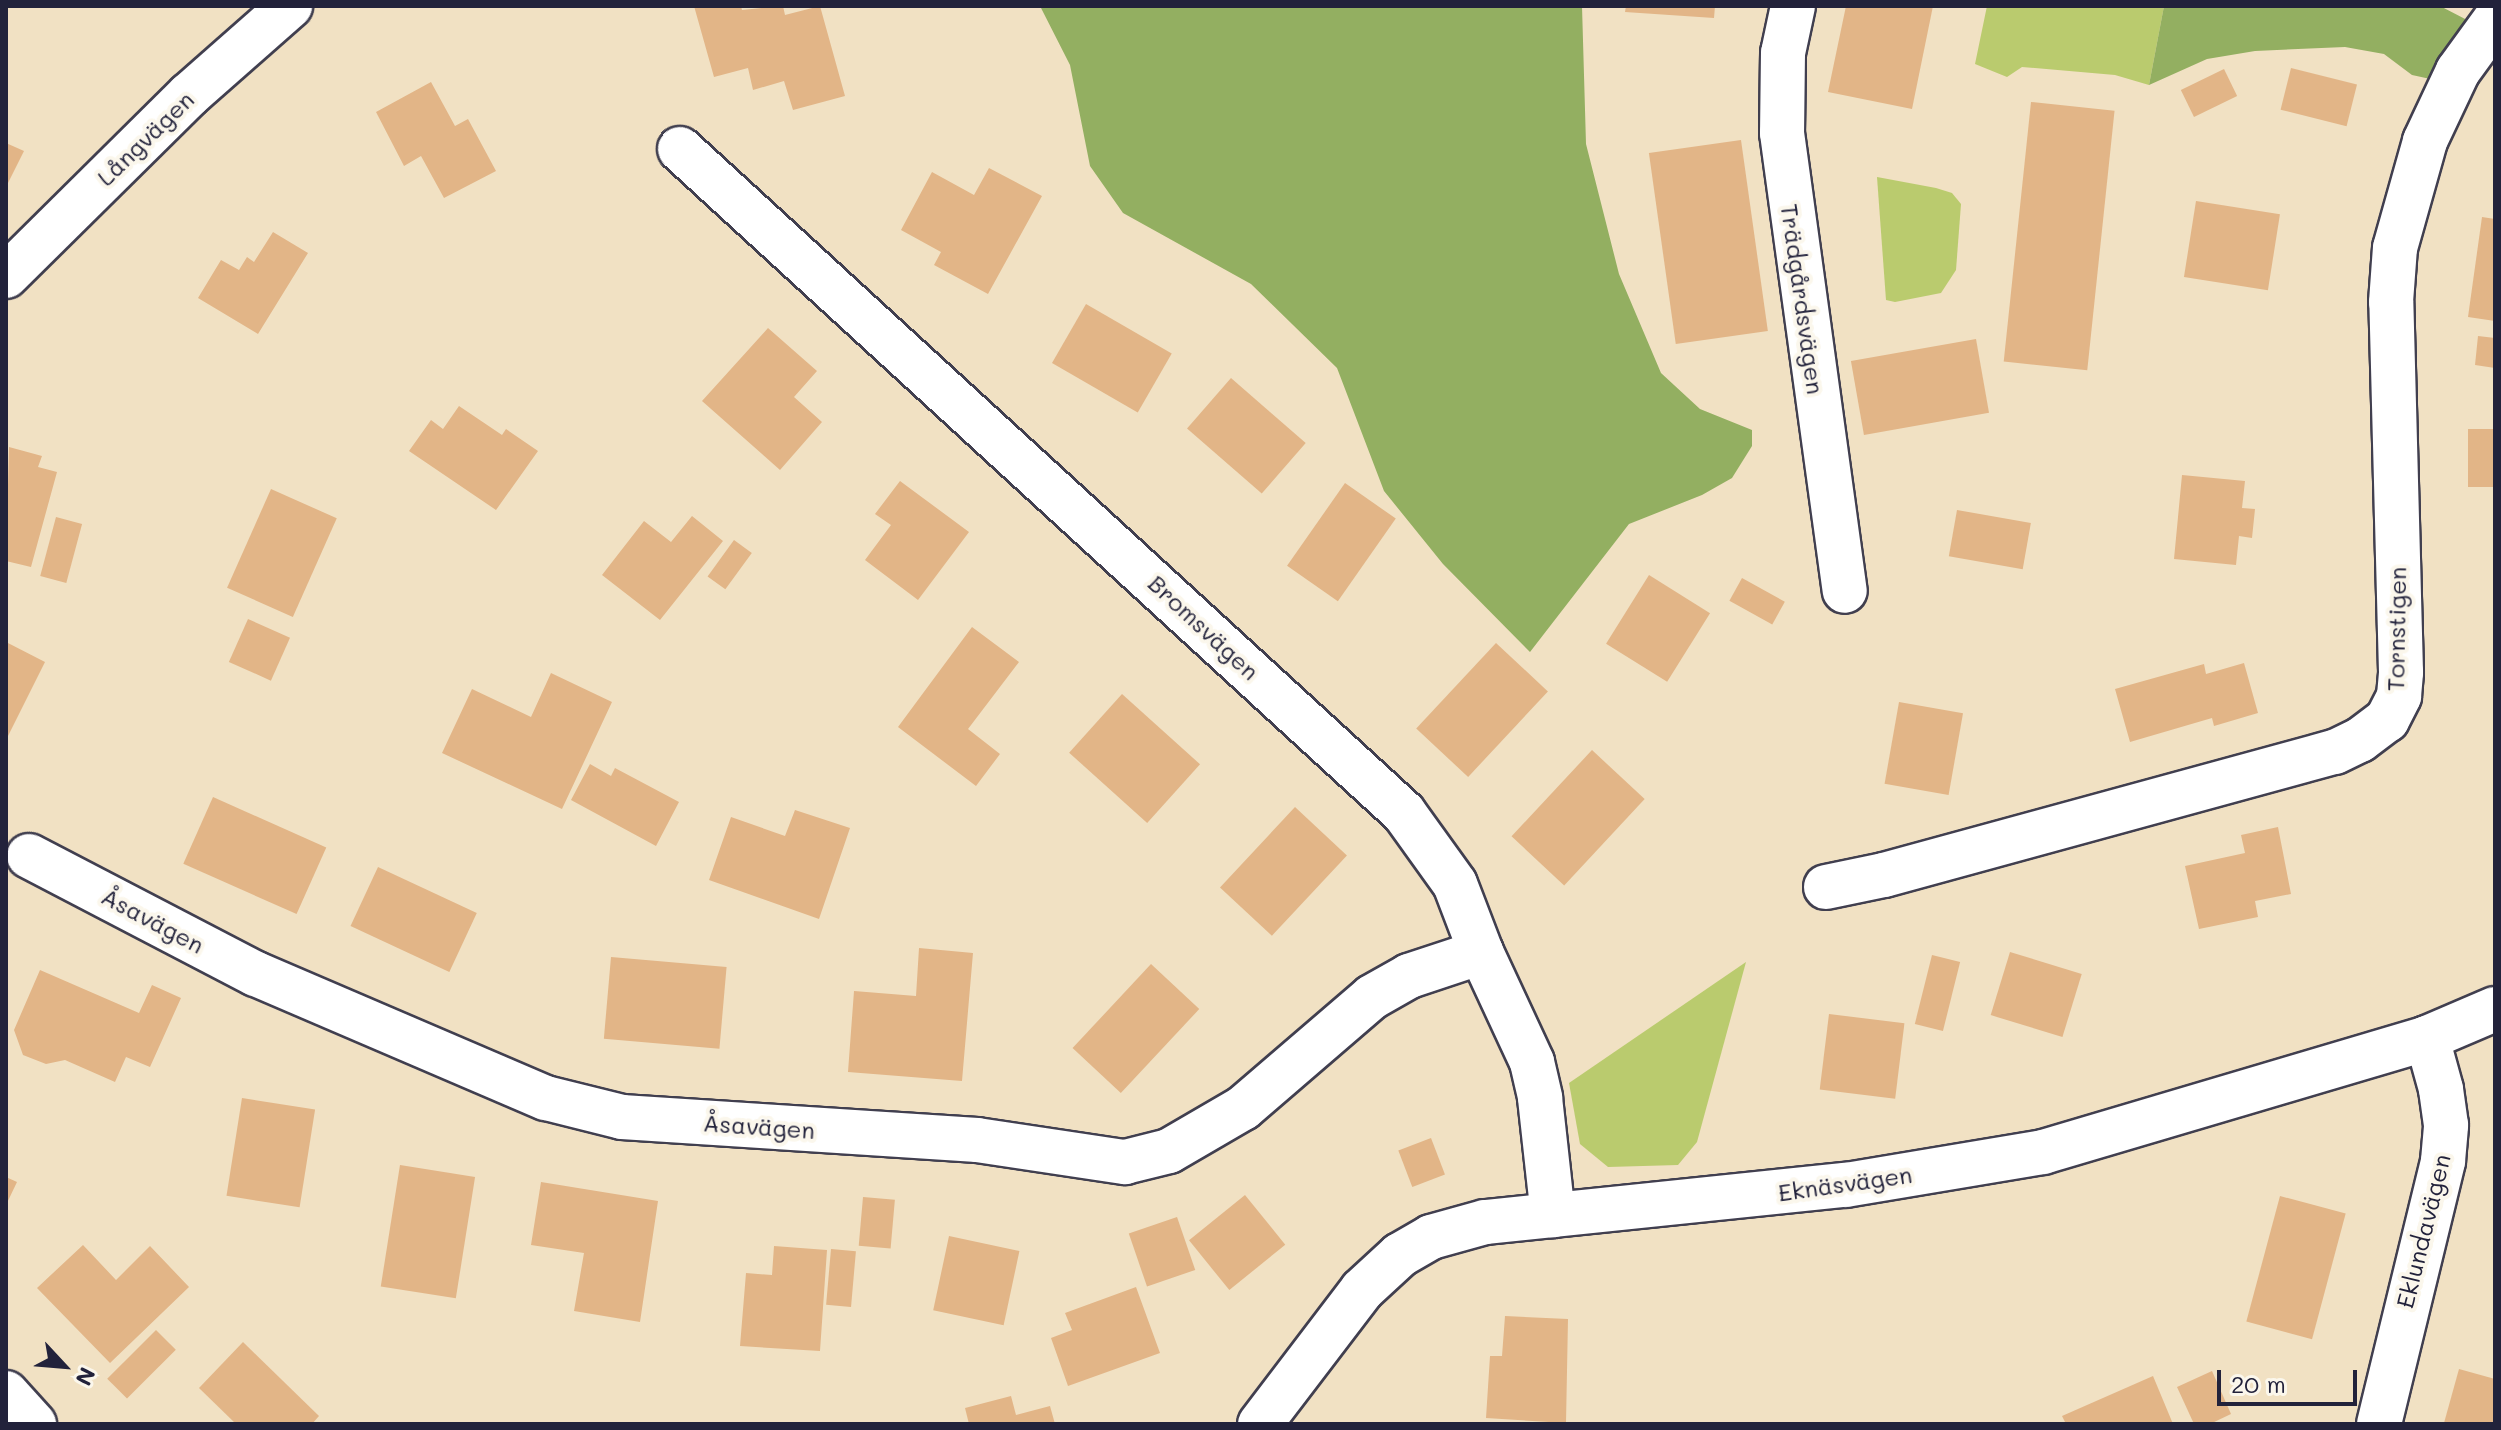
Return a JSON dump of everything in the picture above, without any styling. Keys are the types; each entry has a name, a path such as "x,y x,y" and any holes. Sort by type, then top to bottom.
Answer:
{"street":[{"name":"Långvägen","path":"6,276 189,95 290,6"},
{"name":"Trädgårdsvägen","path":"1793,6 1783,53 1782,133 1845,591"},
{"name":"Tornstigen","path":"1826,887 1884,875 2335,752 2360,740 2387,720 2399,696 2401,672 2391,302 2395,248 2404,204 2425,141 2458,71 2495,20"},
{"name":"Bromsvägen","path":"680,149 1404,813 1455,884 1481,952 1532,1062 1540,1098 1553,1215"},
{"name":"Åsavägen","path":"29,856 256,974 546,1098 622,1117 977,1140 1125,1162 1169,1151 1243,1108 1372,997 1409,976 1481,952"},
{"name":"Eknäsvägen","path":"1260,1424 1362,1290 1400,1255 1431,1237 1485,1222 1846,1185 2043,1152 2427,1038 2495,1009"},
{"name":"Eklundavägen","path":"2379,1424 2443,1161 2446,1125 2441,1089 2427,1038"},
{"path":"6,1393 34,1424"}],"green space":[{"path":"1040,6 1582,6 1586,144 1619,274 1661,373 1700,409 1752,430 1752,446 1732,478 1702,495 1629,524 1530,652 1443,564 1384,491 1337,368 1251,284 1123,213 1090,166 1070,65"},
{"path":"1987,6 2164,6 2149,85 2115,75 2022,67 2007,77 1975,64"},
{"path":"2164,6 2440,6 2469,21 2435,80 2412,75 2384,54 2345,47 2255,51 2207,59 2149,85"},
{"path":"1877,177 1952,193 1961,204 1956,270 1941,293 1895,302 1886,300"},
{"path":"1746,962 1697,1142 1678,1165 1608,1167 1580,1144 1569,1083"}],"building":[{"path":"694,6 741,6 742,10 783,6 785,15 820,6 845,96 793,110 784,81 753,90 748,68 714,77"},
{"path":"1626,6 1715,6 1714,18 1625,12"},
{"path":"1846,6 1933,6 1912,109 1828,92"},
{"path":"2291,68 2357,84 2347,126 2281,110"},
{"path":"2224,69 2237,96 2194,117 2181,90"},
{"path":"431,82 455,126 468,119 496,171 444,198 421,156 404,166 376,112"},
{"path":"2031,102 2115,111 2087,370 2004,362"},
{"path":"1741,140 1768,331 1676,344 1649,153"},
{"path":"6,143 24,151 6,187"},
{"path":"989,168 1042,196 988,294 934,265 941,252 901,230 932,172 974,195"},
{"path":"2196,201 2280,214 2268,290 2184,277"},
{"path":"2482,217 2495,219 2495,321 2468,317"},
{"path":"273,232 308,253 258,334 198,298 221,260 239,270 247,257 254,262"},
{"path":"1086,304 1172,354 1138,412 1052,363"},
{"path":"768,328 817,371 794,397 822,422 780,470 702,401"},
{"path":"2478,336 2495,338 2495,368 2475,365"},
{"path":"1976,339 1989,413 1864,435 1851,361"},
{"path":"1231,378 1306,443 1262,494 1187,429"},
{"path":"459,406 502,435 506,429 538,451 496,510 409,451 431,420 443,429"},
{"path":"2468,429 2495,429 2495,487 2468,487"},
{"path":"9,447 42,456 38,467 57,472 31,567 6,561"},
{"path":"2182,475 2245,481 2242,508 2255,509 2252,538 2239,536 2236,565 2174,559"},
{"path":"900,481 969,532 918,600 865,560 891,525 875,514"},
{"path":"1345,483 1396,519 1338,601 1287,566"},
{"path":"271,489 337,518 293,617 227,588"},
{"path":"1957,510 2031,523 2023,569 1949,556"},
{"path":"692,516 723,541 660,620 602,575 644,521 671,542"},
{"path":"56,517 82,524 66,583 40,576"},
{"path":"734,540 752,553 725,589 708,576"},
{"path":"1649,575 1710,613 1667,682 1606,644"},
{"path":"1742,578 1785,602 1772,624 1729,601"},
{"path":"248,619 290,638 271,681 229,662"},
{"path":"972,627 1019,662 968,729 1000,754 976,786 898,727"},
{"path":"6,642 45,662 6,740"},
{"path":"1496,643 1548,691 1468,777 1416,729"},
{"path":"2244,663 2258,713 2214,726 2212,718 2130,742 2115,689 2204,664 2206,674"},
{"path":"551,673 612,702 562,809 442,753 472,689 531,717"},
{"path":"1122,694 1200,764 1147,823 1069,753"},
{"path":"1899,702 1963,713 1949,795 1885,784"},
{"path":"1592,750 1645,799 1564,885 1512,836"},
{"path":"590,764 611,776 615,768 679,802 656,846 571,800"},
{"path":"213,797 326,847 297,914 183,864"},
{"path":"1295,807 1347,855 1272,936 1220,887"},
{"path":"795,810 850,828 819,919 709,880 731,817 785,836"},
{"path":"2278,827 2291,894 2255,901 2258,917 2199,929 2185,866 2245,853 2241,835"},
{"path":"378,867 477,913 449,972 351,926"},
{"path":"919,948 973,953 962,1081 848,1072 854,991 916,996"},
{"path":"2010,952 2082,974 2062,1037 1991,1015"},
{"path":"1932,955 1960,962 1943,1031 1915,1024"},
{"path":"611,957 727,967 719,1049 604,1039"},
{"path":"1151,964 1199,1009 1121,1093 1073,1048"},
{"path":"40,970 139,1013 152,985 181,998 150,1067 126,1057 115,1082 65,1060 46,1064 23,1055 14,1030"},
{"path":"1829,1014 1904,1023 1895,1099 1820,1089"},
{"path":"242,1098 315,1110 300,1207 227,1196"},
{"path":"1431,1138 1445,1174 1412,1187 1398,1151"},
{"path":"400,1165 475,1177 456,1298 381,1286"},
{"path":"6,1177 17,1182 6,1205"},
{"path":"541,1182 658,1201 640,1322 574,1311 584,1253 531,1245"},
{"path":"1245,1195 1285,1245 1229,1290 1189,1240"},
{"path":"2280,1196 2346,1214 2312,1339 2246,1322"},
{"path":"863,1197 895,1200 891,1249 859,1246"},
{"path":"1177,1217 1195,1270 1147,1287 1129,1234"},
{"path":"949,1236 1019,1251 1004,1325 933,1310"},
{"path":"83,1245 116,1280 150,1246 189,1287 110,1363 37,1288"},
{"path":"774,1246 827,1250 820,1351 740,1346 746,1273 772,1275"},
{"path":"831,1249 856,1251 851,1307 826,1305"},
{"path":"1136,1287 1160,1353 1068,1386 1051,1338 1072,1330 1065,1313"},
{"path":"1505,1316 1568,1319 1566,1423 1486,1418 1490,1356 1502,1356"},
{"path":"156,1330 176,1350 127,1399 107,1379"},
{"path":"243,1342 319,1416 312,1424 236,1424 199,1388"},
{"path":"2459,1369 2495,1379 2495,1424 2444,1423"},
{"path":"2212,1371 2231,1414 2210,1424 2194,1424 2177,1387"},
{"path":"2153,1376 2173,1424 2066,1424 2062,1416"},
{"path":"1011,1396 1016,1415 1050,1406 1055,1424 969,1424 965,1408"}]}
